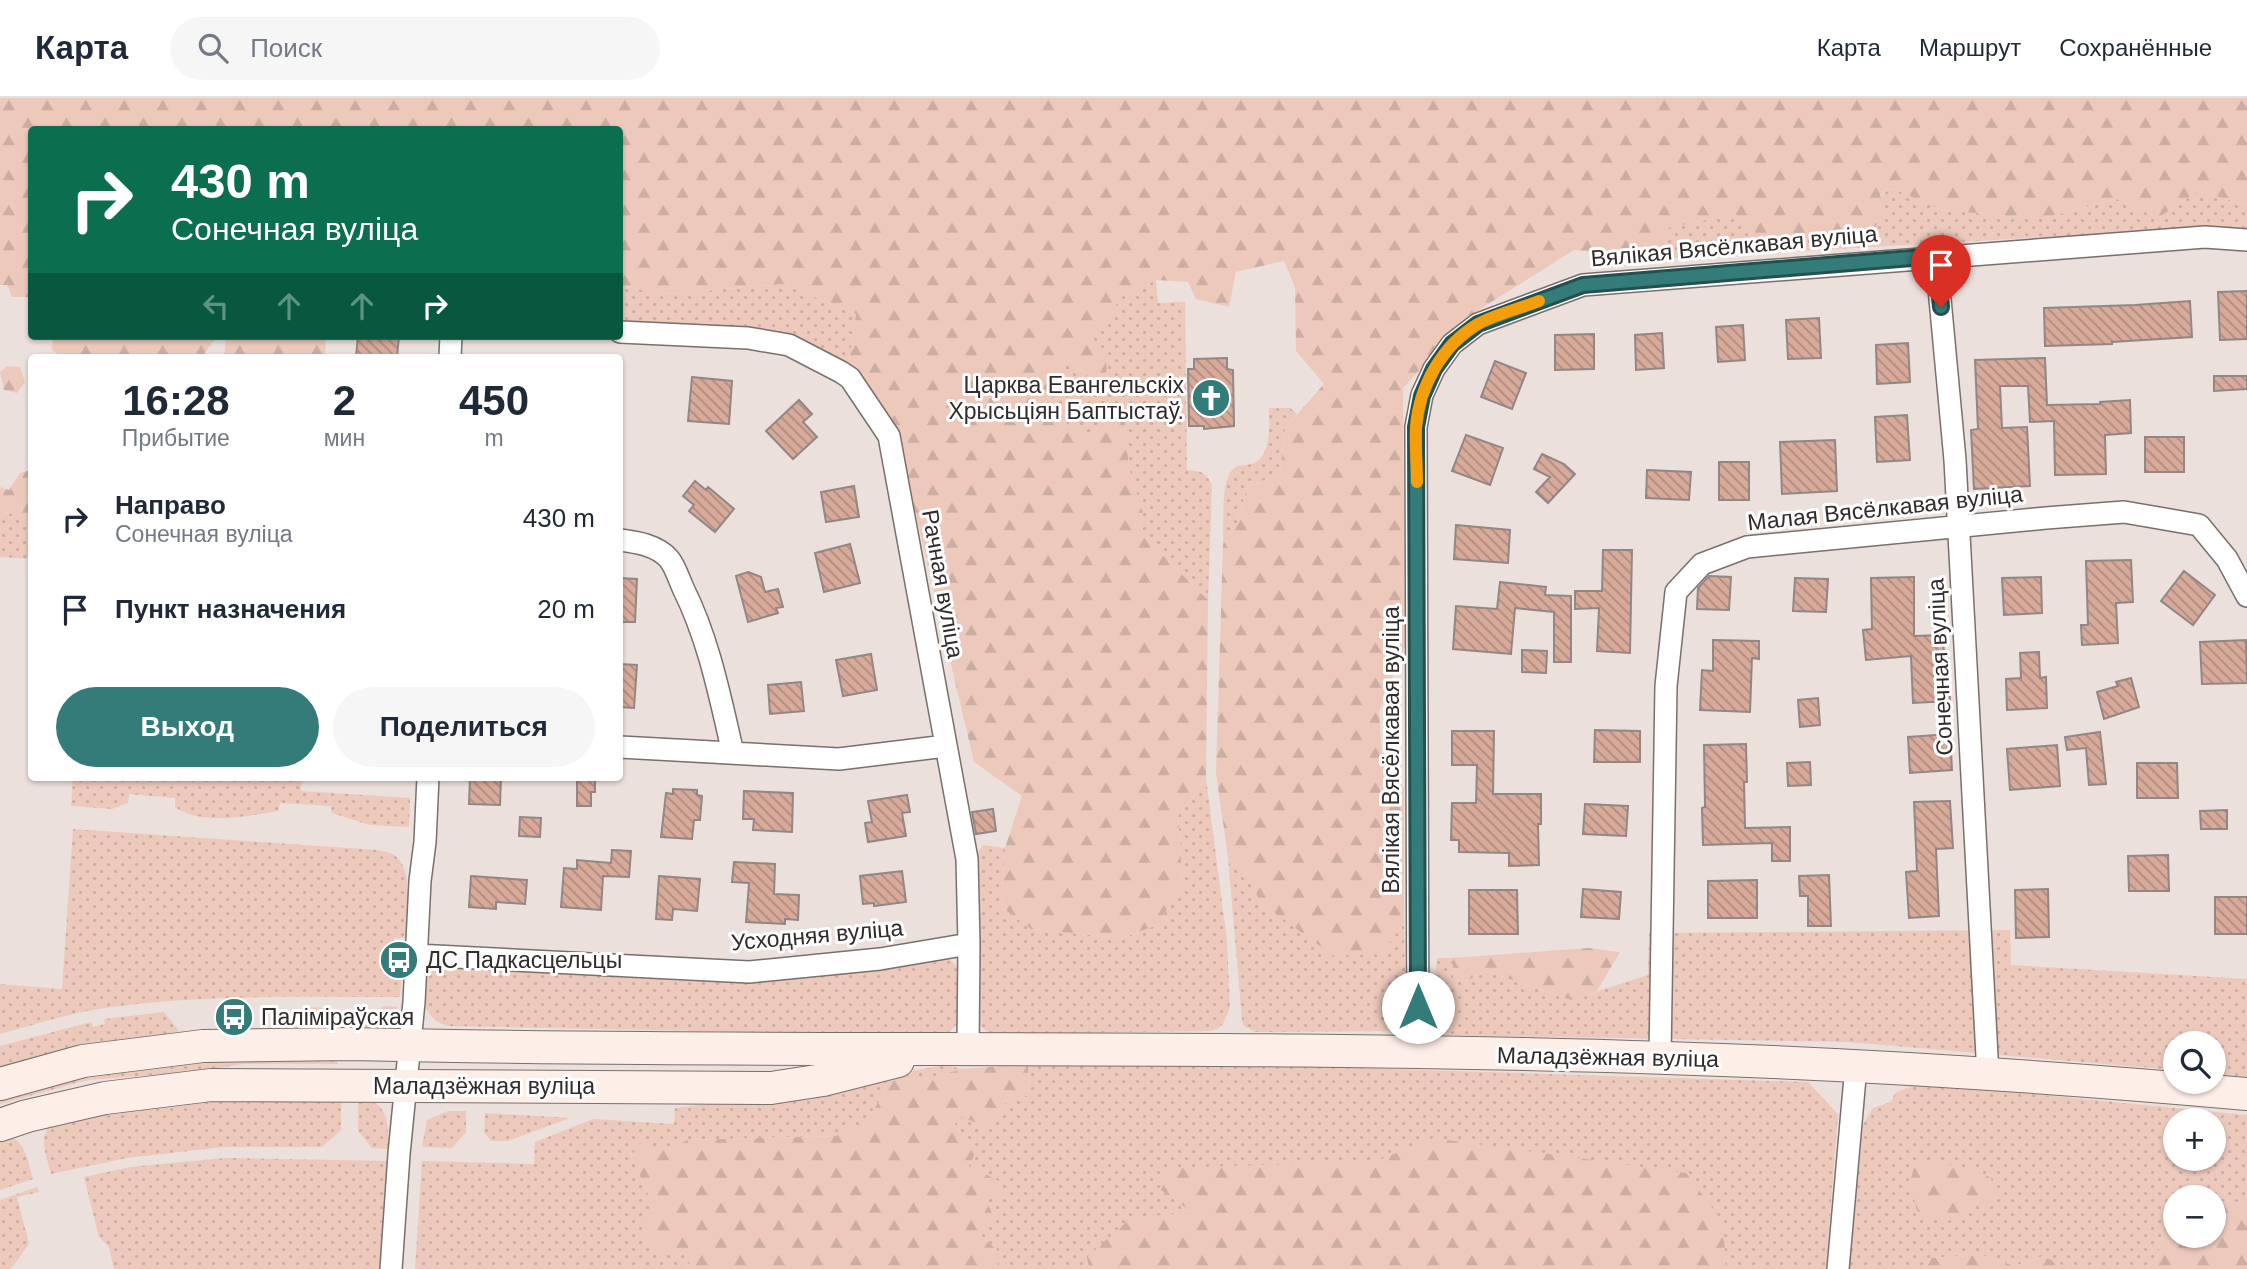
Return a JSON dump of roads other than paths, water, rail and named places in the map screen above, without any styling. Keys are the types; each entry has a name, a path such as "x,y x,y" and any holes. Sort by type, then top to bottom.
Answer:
{"main road":[{"name":"Маладзёжная вуліца","path":"0,1084 83,1062 203,1046 410,1045 1418,1052 1660,1057 1856,1066 2247,1094"},
{"name":"Маладзёжная вуліца","path":"0,1125 105,1098 211,1085 771,1087 823,1080 928,1053 968,1050"}],"street":[{"name":"Вялікая Вясёлкавая вуліца","path":"1418,1052 1416,427 1422,396 1434,369 1452,344 1478,324 1583,285 2205,237 2247,240"},
{"name":"Сонечная вуліца","path":"1936,256 1959,527 1988,1075"},
{"name":"Рачная вуліца","path":"623,332 748,338 789,345 850,379 890,436 967,859 970,944 968,1050"},
{"name":"Малая Вясёлкавая вуліца","path":"1660,1057 1667,687 1676,592 1702,564 1747,547 2124,512 2199,525 2227,559 2247,596"},
{"path":"623,540 655,548 669,560 697,616 711,661 733,753"},
{"path":"623,747 839,759 946,746"},
{"path":"391,1269 428,781"},
{"name":"Усходняя вуліца","path":"416,955 749,972 880,959 970,944"},
{"path":"1838,1269 1856,1066"}],"place":[{"name":"Царква Евангельскіх Хрысьціян Баптыстаў.","path":"1211,398"},
{"name":"ДС Падкасцельцы","path":"399,960"},
{"name":"Паліміраўская","path":"234,1017"}]}
